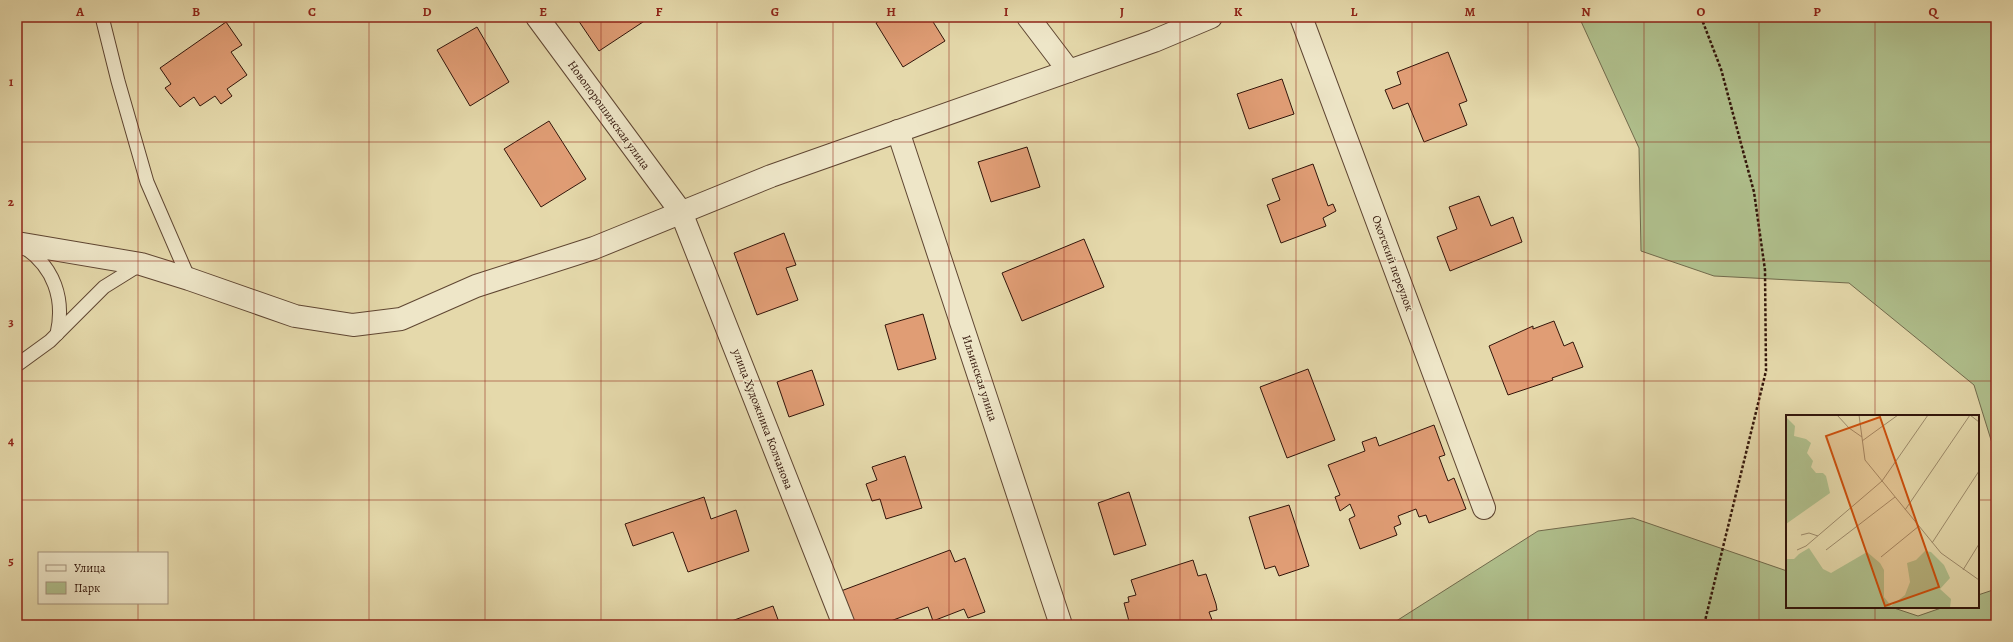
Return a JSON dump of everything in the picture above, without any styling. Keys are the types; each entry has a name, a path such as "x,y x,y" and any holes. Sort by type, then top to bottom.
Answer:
{"street":[{"name":"Новопорошинская улица","path":"537,17 681,212"},
{"path":"1028,17 1069,71"},
{"path":"18,243 141,264 190,279 295,316 353,325 401,320 476,286 594,248 771,176 1154,41 1211,17"},
{"name":"Охотский переулок","path":"1301,17 1484,508"},
{"name":"Ильинская улица","path":"898,131 1061,625"},
{"name":"улица Художника Колчанова","path":"681,212 844,625"}],"lane":[{"path":"102,17 118,81 147,182 190,279"},
{"path":"18,243 33,253 48,269 54,281 59,295 60,307 60,320 57,334"},
{"path":"17,364 50,341 104,287 141,264"}],"path":[{"path":"1701,17 1721,69 1754,192 1765,270 1766,363 1764,378 1704,625"}],"green space":[{"path":"1579,17 1996,17 1996,456 1974,385 1849,283 1714,276 1641,251 1639,148"},
{"path":"1633,518 1786,571 1786,608 1894,608 1918,616 1941,608 1979,608 1979,595 1996,589 1996,625 1390,625 1538,531"}],"building":[{"path":"576,17 648,17 649,18 599,51"},
{"path":"885,17 930,17 945,41 903,67 876,23"},
{"path":"226,22 242,45 231,52 247,75 227,89 232,96 221,104 215,96 200,106 194,97 180,107 165,88 171,84 160,68"},
{"path":"477,27 509,82 470,106 437,50"},
{"path":"1448,52 1467,101 1459,104 1467,125 1424,142 1408,103 1393,109 1385,90 1401,84 1397,72"},
{"path":"1282,79 1294,114 1249,129 1237,94"},
{"path":"549,121 586,179 541,207 504,149"},
{"path":"1027,147 1040,187 991,202 978,162"},
{"path":"1313,164 1328,206 1333,204 1336,211 1323,218 1326,226 1281,243 1267,205 1280,200 1272,179"},
{"path":"1479,196 1491,226 1513,217 1522,242 1450,271 1437,237 1457,229 1449,207"},
{"path":"784,233 796,265 786,268 798,300 757,315 734,253"},
{"path":"1084,239 1104,287 1022,321 1002,273"},
{"path":"923,314 936,359 898,370 885,325"},
{"path":"1554,321 1564,346 1573,342 1583,367 1552,378 1553,380 1508,395 1489,346 1533,326 1533,329"},
{"path":"1308,369 1335,440 1287,458 1260,387"},
{"path":"812,370 824,405 789,417 777,382"},
{"path":"1434,425 1445,455 1439,457 1448,481 1454,478 1466,509 1429,523 1426,515 1419,517 1416,509 1398,516 1401,524 1394,527 1397,535 1360,549 1349,519 1355,516 1350,504 1340,511 1335,497 1340,495 1328,465 1365,451 1362,442 1376,437 1379,446"},
{"path":"905,456 922,508 886,519 880,499 872,501 866,484 877,480 872,467"},
{"path":"1129,492 1146,545 1114,555 1098,503"},
{"path":"704,497 711,519 736,510 749,551 688,572 673,532 633,546 625,524"},
{"path":"1289,505 1309,566 1279,576 1275,566 1265,569 1249,517"},
{"path":"950,550 955,562 965,558 985,612 968,618 964,609 933,621 928,607 880,625 867,625 865,621 854,625 833,594"},
{"path":"1193,560 1198,576 1206,574 1216,604 1217,610 1209,612 1214,625 1130,625 1124,603 1129,602 1128,597 1136,595 1131,580"},
{"path":"773,606 780,625 726,625 726,623"}]}
